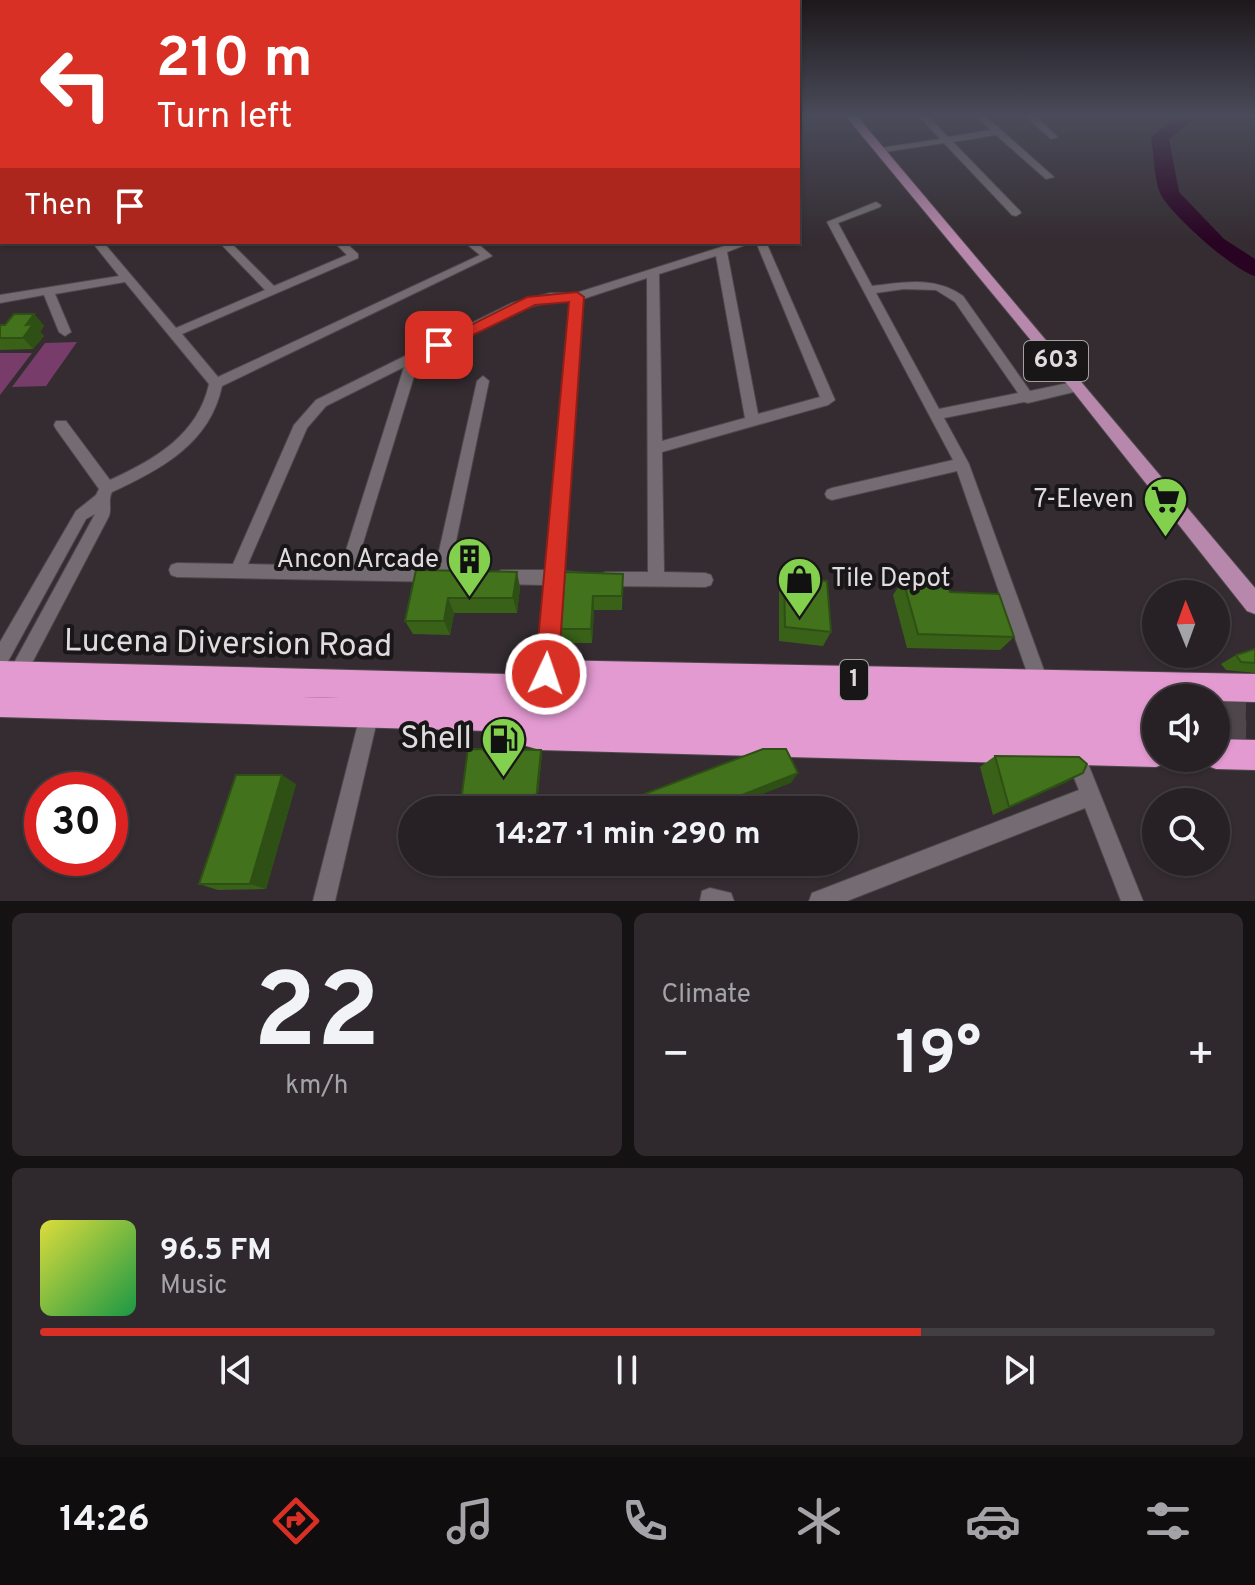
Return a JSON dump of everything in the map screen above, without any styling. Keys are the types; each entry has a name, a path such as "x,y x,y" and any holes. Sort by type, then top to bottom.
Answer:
{"highway":[{"name":"Lucena Diversion Road","path":"5,670 453,701 1142,733"},
{"name":"Lucena Diversion Road","path":"453,701 546,674 1255,688"},
{"name":"Lucena Diversion Road","path":"453,701 540,735 1142,752"},
{"name":"Lucena Diversion Road","path":"0,703 370,712 453,701 1142,705"},
{"path":"1230,754 1255,755"}],"main road":[{"name":"603","path":"885,157 1252,596"}],"street":[{"path":"962,157 1016,213"},
{"path":"1026,157 1049,177"},
{"path":"876,205 832,222 938,414 962,464 1040,684"},
{"path":"99,244 216,383"},
{"path":"226,244 272,291"},
{"path":"174,333 354,256 341,244"},
{"path":"216,383 487,256 472,244"},
{"path":"237,572 309,414 329,399 516,306 550,297 577,297 742,244"},
{"path":"655,448 828,400 762,244"},
{"path":"721,251 752,421"},
{"path":"653,272 656,580"},
{"path":"0,299 127,278"},
{"path":"868,290 928,284 946,287 959,299 1028,398"},
{"path":"48,291 65,332"},
{"path":"546,674 577,297"},
{"path":"346,574 413,358"},
{"path":"177,570 450,576 483,381"},
{"path":"104,493 151,468 184,442 211,406 216,383"},
{"path":"938,414 1078,386"},
{"path":"5,670 103,514 104,493 61,425"},
{"path":"832,494 962,464"},
{"path":"489,576 705,580"},
{"path":"324,901 370,712"},
{"path":"1073,750 1132,901"},
{"path":"820,901 1090,796"}],"shaded area":[{"path":"77,342 46,386 12,387 45,343"},
{"path":"0,353 32,353 0,395"}],"building":[{"path":"14,314 34,314 26,325 33,324 23,338 0,338 0,325 5,325"},
{"path":"416,570 517,572 513,598 448,598 444,621 405,621"},
{"path":"565,572 623,574 622,596 593,596 591,629 561,629"},
{"path":"784,577 827,581 831,632 785,627"},
{"path":"903,580 946,580 950,592 999,594 1014,637 918,634"},
{"path":"1255,649 1255,663 1241,662 1236,655"},
{"name":"Shell","path":"468,749 541,750 536,796 462,796"},
{"path":"763,749 786,749 798,773 740,796 639,796"},
{"path":"995,756 1079,757 1087,764 1083,773 1009,807"},
{"path":"236,775 282,775 250,884 199,884"}],"waterway":[{"path":"1164,157 1170,193 1217,243 1255,269"}],"tunnel":[{"path":"1230,707 1255,708"},
{"path":"1230,735 1255,736"}],"place":[{"name":"7-Eleven","path":"1165,539"},
{"name":"Ancon Arcade","path":"470,599"},
{"name":"Tile Depot","path":"800,618"},
{"name":"Shell","path":"503,779"}],"route":[{"path":"439,345 532,300 577,297 546,674"}]}
